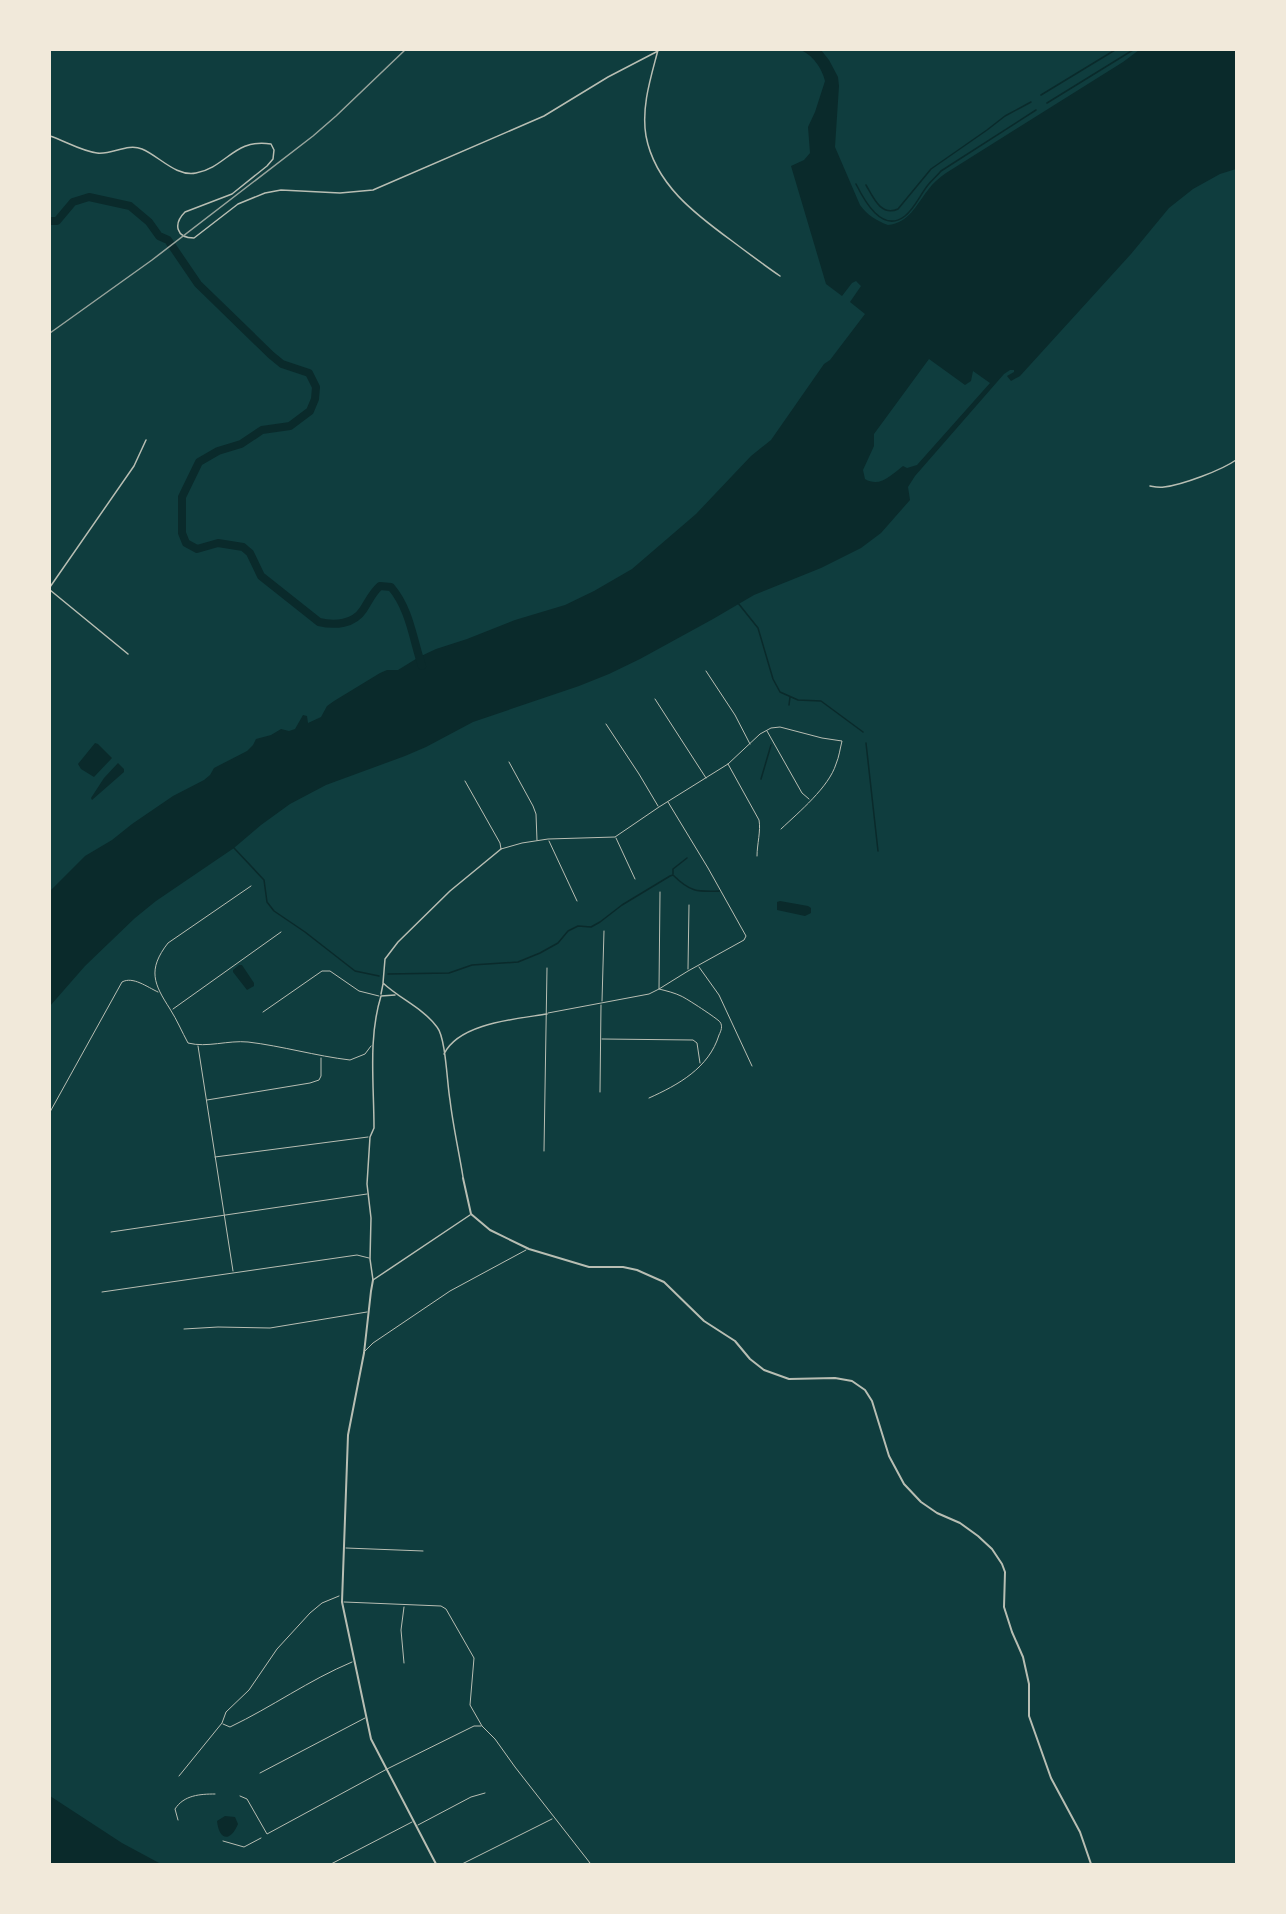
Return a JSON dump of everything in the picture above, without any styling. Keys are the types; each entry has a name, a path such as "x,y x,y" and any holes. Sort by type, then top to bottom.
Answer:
{"street":[{"path":"50,136 100,154 133,147 150,153 186,174 195,174 210,168 246,145 260,142 271,144 274,150 273,159 232,194 185,212 180,217 177,222 181,234 194,238 238,204 266,193 281,190 340,193 373,190 544,116 658,50"},
{"path":"658,50 647,96 645,121 651,153 662,175 690,209 780,276"},
{"path":"50,586 134,466 146,440"},
{"path":"1150,486 1162,488 1180,484 1226,467 1236,460"},
{"path":"50,590 128,654"},
{"path":"436,1864 371,1739 341,1596 348,1435 364,1353 374,1280 370,1260 371,1218 367,1194 370,1137 374,1128 373,1044 385,959 398,942 450,891 501,849"},
{"path":"383,984 395,995 411,1003 439,1028 471,1214 490,1230 529,1249 589,1267 623,1267 664,1282 704,1321 723,1331 764,1370 789,1380 836,1378 852,1381 865,1390 872,1401 890,1456 904,1484 921,1502 937,1513 960,1523 978,1536 992,1549 1002,1564 1005,1572 1004,1607 1023,1657 1029,1684 1029,1716 1051,1778 1076,1822 1091,1864"},
{"path":"381,996 395,995"},
{"path":"444,1055 448,1046 474,1029 546,1014"},
{"path":"374,1280 471,1214"}],"lane":[{"path":"706,671 722,699 735,715 750,744"},
{"path":"655,699 706,778"},
{"path":"606,724 658,807"},
{"path":"465,781 500,843 501,849 537,840 615,837 658,807 728,764 766,730 780,727 842,741 836,766 810,801 781,829"},
{"path":"766,730 802,793 810,801"},
{"path":"509,762 536,814 537,840"},
{"path":"728,764 759,820 757,856"},
{"path":"546,1014 659,990 744,940 746,936 691,839 667,802"},
{"path":"615,837 635,879"},
{"path":"548,839 577,901"},
{"path":"251,886 168,943 162,951 155,971 155,983 188,1043 198,1046 230,1041 249,1042 350,1060 365,1054 373,1044"},
{"path":"659,990 660,892"},
{"path":"688,971 689,905"},
{"path":"600,1092 604,931"},
{"path":"171,1011 281,932"},
{"path":"698,966 719,994 752,1066"},
{"path":"544,1151 547,968"},
{"path":"263,1012 322,971 330,971 338,975 359,992 381,996"},
{"path":"50,1112 122,982 127,979 134,981 159,993"},
{"path":"649,1098 682,1082 691,1075 717,1042 722,1028 721,1023 682,997 659,990"},
{"path":"601,1039 693,1040 697,1043 701,1065"},
{"path":"198,1046 233,1273"},
{"path":"207,1100 319,1080 321,1056"},
{"path":"214,1157 370,1137"},
{"path":"111,1232 367,1194"},
{"path":"364,1353 373,1343 450,1291 529,1249"},
{"path":"102,1292 357,1254 366,1256 370,1260"},
{"path":"184,1329 270,1328 369,1312"},
{"path":"344,1548 423,1551"},
{"path":"179,1776 222,1723 226,1712 249,1690 277,1650 310,1613 322,1603 341,1596"},
{"path":"342,1602 441,1606 446,1609 474,1658 470,1705 482,1726 495,1739 590,1863 586,1864"},
{"path":"404,1605 401,1630 404,1663"},
{"path":"222,1723 230,1727 256,1715 298,1689 355,1661"},
{"path":"260,1773 368,1716"},
{"path":"240,1796 247,1799 267,1834 387,1769 474,1726 482,1726"},
{"path":"416,1826 471,1797 485,1793"},
{"path":"178,1820 175,1809 178,1803 195,1795 215,1794"},
{"path":"462,1864 554,1818"},
{"path":"331,1864 414,1821"},
{"path":"223,1841 244,1847 261,1838"}],"water":[{"path":"800,50 821,50 838,77 835,147 860,205 880,222 888,225 907,217 932,185 946,173 1139,50 1236,50 1236,169 1220,174 1193,189 1169,208 1131,254 1020,376 1011,381 1007,376 1014,370 1004,374 915,476 908,487 910,500 881,533 861,548 821,568 754,595 609,674 473,722 426,747 326,785 290,804 234,848 135,918 85,966 50,1006 50,891 85,856 112,840 173,796 204,780 214,768 247,751 256,739 271,735 281,729 289,731 295,729 303,715 307,716 308,723 321,717 327,706 380,673 387,670 398,670 436,649 515,620 565,605 632,569 696,514 751,456 771,440 824,364 830,360 865,314 850,302 861,286 856,281 842,296 826,284 791,166 804,160 810,153 808,127 825,81 816,62","holes":["929,359 965,385 971,381 973,371 990,383 917,465 907,468 903,466 880,481 865,479 863,470 874,446 874,434"]},
{"path":"95,743 112,758 94,777 81,769 78,764"},
{"path":"118,763 124,772 92,800 91,798 104,778"},
{"path":"777,902 808,906 811,908 811,913 805,916 777,910"},
{"path":"239,965 242,965 254,983 254,986 247,990 233,972"},
{"path":"50,1796 122,1843 161,1864 50,1864"},
{"path":"225,1816 235,1817 238,1824 232,1834 225,1837 220,1832 217,1821"}],"waterway":[{"path":"1041,95 1115,50"},
{"path":"1047,103 1133,50"},
{"path":"866,185 882,208 892,211 898,209 931,169 1005,116 1031,102"},
{"path":"856,184 875,213 889,221 897,220 909,213 928,185 941,171 1036,110"},
{"path":"50,221 57,221 73,202 89,197 130,206 149,222 159,236 168,240 198,284 282,364 309,373 316,387 315,399 310,411 290,426 262,430 241,444 218,451 199,462 182,497 182,533 186,543 197,549 218,543 243,547 250,553 261,576 319,622 338,624 349,621 359,615 380,586 391,587 407,615 422,666"},
{"path":"738,603 758,628 773,679 780,692 798,700 821,701 863,732"},
{"path":"789,705 790,697"},
{"path":"866,743 878,851"},
{"path":"761,779 771,745"},
{"path":"234,848 264,880 267,902 274,911 355,971 379,976"},
{"path":"673,874 673,869 687,858"},
{"path":"388,974 449,973 472,965 518,962 558,943 568,931 578,926 591,927 600,922 622,905 673,875 694,890 720,891"}],"railway":[{"path":"50,333 152,260 313,136 405,50"}]}
